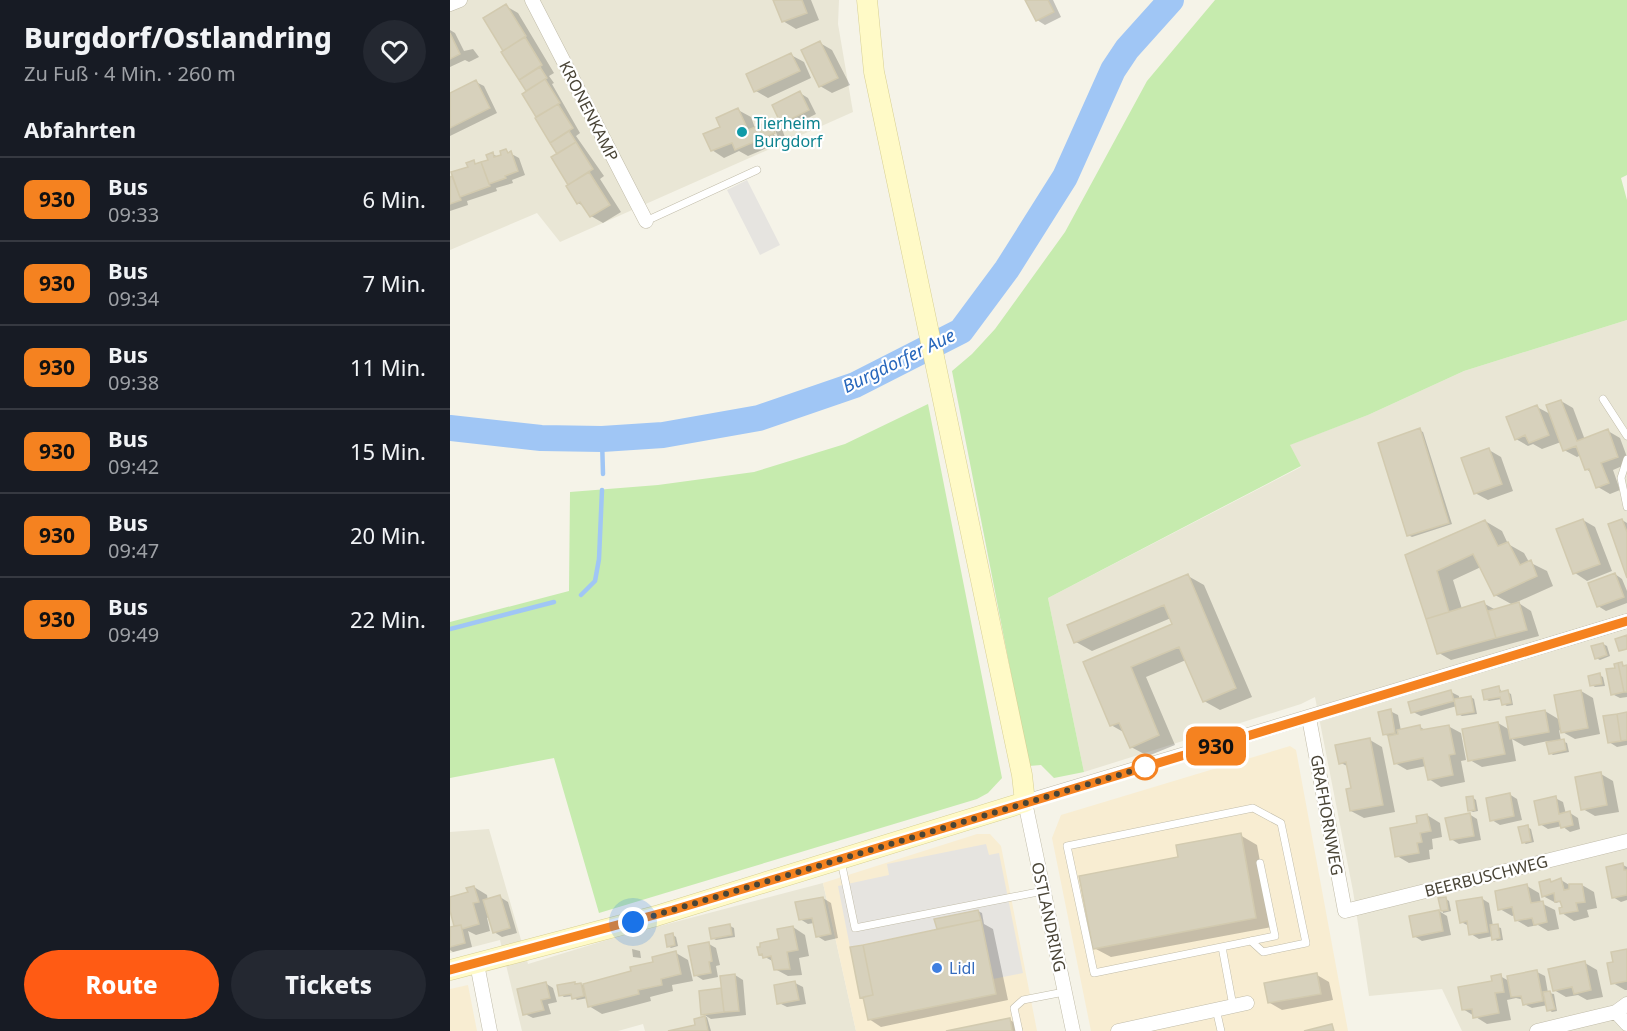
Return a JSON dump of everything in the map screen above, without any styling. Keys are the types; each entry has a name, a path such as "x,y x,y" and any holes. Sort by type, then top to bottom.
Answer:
{"street":[{"path":"450,4 460,0"},
{"name":"KRONENKAMP","path":"532,0 646,221"},
{"path":"867,0 874,72 1022,776 1025,802"},
{"path":"450,970 656,916 1025,802 1627,621"},
{"name":"GRAFHORNWEG","path":"1309,718 1345,911"},
{"name":"OSTLANDRING","path":"1025,802 1073,1031"},
{"name":"BEERBUSCHWEG","path":"1345,911 1627,841"},
{"path":"477,964 490,1031"},
{"path":"1118,1031 1247,1003"},
{"path":"1537,1031 1622,1008 1627,1024"}],"lane":[{"path":"646,221 757,170"},
{"path":"1603,399 1627,436"},
{"path":"1627,459 1621,478 1627,507"},
{"path":"1251,941 1263,952 1306,943 1281,823 1253,808 1067,846 1094,973 1275,936 1260,863"},
{"path":"841,859 855,928 1043,891"},
{"path":"1222,947 1233,1006"},
{"path":"1018,1031 1014,1008 1023,1000 1064,992"},
{"path":"1216,1010 1221,1031"}],"shaded area":[{"path":"450,0 839,0 838,24 853,112 560,242 537,213 450,250"},
{"path":"747,180 780,245 760,255 727,190"},
{"path":"1627,320 1627,1031 1462,1031 1442,989 1369,996 1353,891 1315,697 1301,704 1084,772 1048,598 1301,467 1289,445 1368,415 1464,371"},
{"path":"1290,746 1296,750 1348,1031 1091,1031 1052,838 1061,815"},
{"path":"489,829 528,964 607,940 823,883 856,1031 645,1031 643,1024 618,1031 522,1031 500,940 450,953 450,832"},
{"path":"977,834 990,834 1001,846 1037,1031 856,1031 823,883"},
{"path":"986,844 989,855 999,853 1023,973 993,979 978,910 935,919 937,929 850,947 838,886 889,875 887,864"},
{"path":"468,985 477,1031 450,1031 450,989"}],"green space":[{"path":"1215,0 1627,0 1627,175 1621,178 1627,200 1627,320 1464,371 1368,415 1290,445 1301,466 1048,598 1084,772 1054,778 1041,765 1029,766 952,371 972,354 995,329 1065,232 1147,81"},
{"path":"928,404 1002,778 988,793 977,799 599,913 554,758 450,778 450,622 569,591 570,492 658,485 754,472 845,444"}],"building":[{"path":"773,0 802,0 807,13 782,22"},
{"path":"1025,0 1048,0 1054,12 1036,21"},
{"path":"506,4 526,36 503,51 483,18"},
{"path":"450,33 460,54 450,59"},
{"path":"525,37 542,65 519,80 501,52"},
{"path":"820,41 838,78 819,87 801,50"},
{"path":"791,53 800,71 754,92 746,74"},
{"path":"540,67 547,78 526,91 519,80"},
{"path":"545,79 560,103 536,117 522,94"},
{"path":"476,80 490,108 450,128 450,93"},
{"path":"800,91 809,110 781,124 772,105"},
{"path":"558,104 573,128 550,143 535,118"},
{"name":"Tierheim Burgdorf","path":"738,108 748,130 770,121 775,133 735,150 732,143 711,151 703,134 720,127 716,118"},
{"path":"569,131 576,142 557,154 550,143"},
{"path":"576,142 593,169 568,185 551,157"},
{"path":"506,149 508,153 511,151 518,171 489,184 481,162 488,160 486,155 493,152 494,157 501,155 500,151"},
{"path":"474,160 475,164 481,162 490,186 460,197 451,172 468,167 466,163"},
{"path":"589,172 610,205 590,217 580,202 577,204 566,186"},
{"path":"452,176 461,200 450,204 450,177"},
{"path":"1561,400 1577,441 1608,429 1618,457 1601,463 1609,483 1596,488 1589,469 1585,470 1576,446 1563,451 1546,405"},
{"path":"1537,405 1549,435 1529,443 1525,435 1515,440 1506,417"},
{"path":"1420,428 1449,523 1407,536 1378,443"},
{"path":"1489,448 1502,484 1474,494 1461,458"},
{"path":"1583,519 1600,564 1573,574 1556,529"},
{"path":"1622,519 1627,532 1627,578 1608,524"},
{"path":"1485,520 1498,546 1508,542 1520,565 1531,560 1537,576 1494,596 1473,554 1437,571 1449,612 1426,619 1405,555"},
{"path":"1615,573 1624,597 1597,607 1588,583"},
{"path":"1188,574 1236,688 1203,702 1179,647 1131,667 1159,735 1130,748 1119,723 1110,726 1083,662 1172,624 1164,605 1074,643 1067,625"},
{"path":"1484,601 1496,638 1437,654 1426,619"},
{"path":"1519,602 1527,630 1496,638 1488,611"},
{"path":"1627,635 1627,649 1619,651 1615,639"},
{"path":"1603,643 1607,655 1595,659 1591,646"},
{"path":"1622,662 1623,666 1627,665 1627,692 1624,692 1618,663"},
{"path":"1618,663 1624,692 1611,695 1606,669 1615,668 1614,664"},
{"path":"1600,673 1602,684 1590,686 1588,676"},
{"path":"1499,686 1500,692 1508,690 1511,703 1502,705 1500,697 1484,700 1482,690"},
{"path":"1451,690 1454,701 1411,713 1408,702"},
{"path":"1581,690 1588,728 1561,733 1554,695"},
{"path":"1471,696 1474,712 1457,715 1454,699"},
{"path":"1391,709 1395,733 1383,735 1378,712"},
{"path":"1545,710 1549,732 1510,739 1506,717"},
{"path":"1627,712 1627,740 1621,741 1617,714"},
{"path":"1617,714 1621,741 1608,743 1603,716"},
{"path":"1498,722 1505,754 1468,761 1462,729"},
{"path":"1420,725 1421,730 1449,725 1455,754 1449,755 1453,775 1428,780 1423,758 1394,764 1388,736 1398,734 1397,730"},
{"path":"1370,738 1383,805 1350,811 1346,789 1351,788 1346,762 1339,764 1335,745"},
{"path":"1564,739 1566,750 1549,754 1546,742"},
{"path":"1601,772 1607,805 1581,810 1575,777"},
{"path":"1510,793 1514,816 1490,821 1486,798"},
{"path":"1473,796 1475,810 1468,811 1466,797"},
{"path":"1556,796 1559,814 1570,811 1573,825 1561,828 1559,821 1539,825 1534,801"},
{"path":"1470,813 1474,836 1450,840 1445,818"},
{"path":"1427,814 1431,831 1420,833 1422,842 1417,843 1419,853 1395,857 1390,828 1417,823 1416,816"},
{"path":"1528,825 1531,841 1522,843 1518,827"},
{"path":"1241,833 1256,918 1093,949 1079,876 1178,857 1176,845"},
{"path":"1623,863 1624,870 1627,870 1627,895 1612,898 1606,867"},
{"path":"1561,878 1564,890 1569,889 1569,884 1582,884 1585,902 1576,903 1578,911 1560,914 1559,908 1562,907 1560,901 1555,902 1554,893 1542,897 1539,882 1550,879 1551,882"},
{"path":"1527,884 1531,903 1543,901 1547,922 1534,925 1532,918 1515,921 1512,907 1498,910 1495,891"},
{"path":"474,886 479,902 473,903 479,924 462,929 461,925 454,926 450,911 450,897 468,892 466,888"},
{"path":"500,895 510,928 493,933 483,900"},
{"path":"823,897 831,934 816,937 812,918 799,920 795,902"},
{"path":"1446,897 1448,910 1441,911 1438,898"},
{"path":"1482,897 1488,932 1469,935 1467,921 1460,923 1456,901"},
{"path":"978,910 981,920 937,929 934,919"},
{"path":"1439,910 1443,931 1413,937 1409,916"},
{"path":"981,920 996,994 868,1020 863,997 873,995 863,945"},
{"path":"730,924 732,935 711,939 709,928"},
{"path":"1498,924 1500,938 1492,940 1490,925"},
{"path":"461,925 465,943 450,947 450,927"},
{"path":"793,926 798,950 787,952 790,969 774,970 771,956 763,958 762,954 759,955 757,947 760,947 760,943 779,939 777,929"},
{"path":"673,933 675,945 667,947 665,935"},
{"path":"709,942 711,973 694,976 688,946"},
{"path":"863,945 873,995 860,998 850,947"},
{"path":"1627,949 1627,981 1611,984 1607,963 1613,962 1611,952"},
{"path":"676,951 681,974 661,979 662,985 638,990 639,994 588,1007 583,984 631,971 630,967 653,962 652,957"},
{"path":"1585,961 1591,990 1574,994 1572,987 1553,991 1548,969"},
{"path":"1537,970 1543,1001 1523,1005 1521,996 1511,997 1507,976"},
{"path":"1317,973 1321,994 1268,1003 1264,983"},
{"path":"735,974 739,1011 724,1012 720,976"},
{"path":"1501,974 1504,992 1495,993 1499,1013 1473,1018 1472,1009 1462,1010 1458,987 1492,981 1491,976"},
{"path":"795,981 799,1000 777,1004 774,985"},
{"path":"546,982 550,998 541,1000 544,1010 523,1015 517,989"},
{"path":"575,982 575,984 581,983 584,996 572,999 571,994 559,996 557,985"},
{"path":"721,988 724,1012 701,1015 699,991"},
{"path":"1550,991 1555,1009 1547,1011 1543,992"},
{"path":"705,1016 708,1031 668,1031 695,1025 694,1019"},
{"path":"1010,1018 1012,1031 946,1031"},
{"path":"1332,1024 1334,1031 1304,1031"}],"waterway":[{"name":"Burgdorfer Aue","path":"450,428 541,438 602,439 663,435 759,418 855,385 961,331 1007,269 1065,177 1113,70 1127,49 1171,0"},
{"path":"602,439 603,474"},
{"path":"581,595 595,581 599,559 602,490"},
{"path":"450,629 554,602"}],"bus line":[{"name":"930","path":"450,970 673,910 1627,621"}],"place":[{"name":"Tierheim Burgdorf","path":"742,132"},
{"name":"Lidl","path":"937,968"}],"route":[{"path":"633,922 1145,767"}]}
